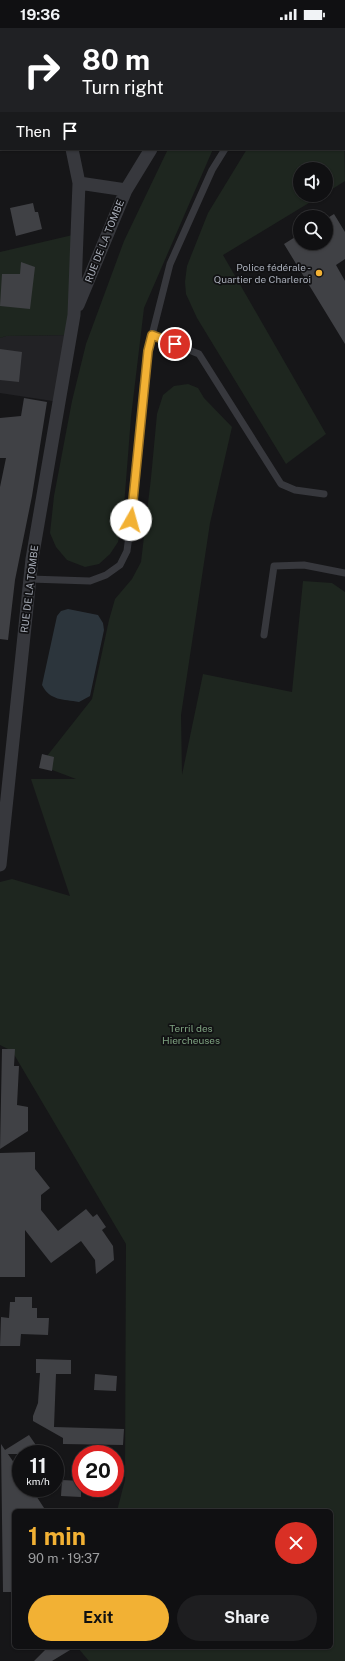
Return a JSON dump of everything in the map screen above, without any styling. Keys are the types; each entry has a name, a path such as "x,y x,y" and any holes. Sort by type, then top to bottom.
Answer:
{"street":[{"name":"RUE DE LA TOMBE","path":"0,865 33,552 74,314 79,183 72,150"},
{"path":"126,190 150,150"},
{"name":"RUE DE LA TOMBE","path":"74,314 126,190 79,183"}],"lane":[{"path":"30,579 90,581 106,575 120,565 127,551 148,351 170,264 212,170 224,150"},
{"path":"152,335 199,354 281,484 295,490 324,494"},
{"path":"264,635 274,566 304,565 345,573"}],"shaded area":[{"path":"71,335 59,402 0,393 0,338 6,336"},
{"path":"68,609 98,615 103,623 104,630 90,696 79,702 62,700 53,697 42,685 57,616 61,611"}],"green space":[{"path":"168,150 213,150 144,308 131,417 123,519 118,542 110,554 99,564 85,567 67,560 56,547 50,533 54,496 72,401 86,344 124,241"},
{"path":"246,150 344,150 345,181 333,189 333,162 293,162 293,202 310,202 297,210 293,210 293,213 223,255 326,434 286,464 197,318 186,294 185,282 187,266 208,213"},
{"path":"77,234 71,335 6,336 0,338 0,252"},
{"name":"Terril des Hiercheuses","path":"188,384 198,388 204,398 232,427 210,523 181,715 182,775 203,674 292,692 303,581 332,583 345,592 345,1661 89,1661 79,1649 333,1649 333,1509 118,1509 121,1497 124,1497 125,1480 126,1244 12,1051 0,1045 0,882 12,879 70,896 31,779 76,779 47,768 47,756 92,699 115,599 132,579 141,562 157,414 163,395 174,386"}],"building":[{"path":"33,203 35,212 38,212 42,229 16,236 10,208"},
{"name":"Police fédérale - Quartier de Charleroi","path":"333,215 345,232 345,259 336,265 345,281 345,344 284,244 293,238 293,250 333,250"},
{"path":"21,262 35,267 30,309 0,306 2,274 20,274"},
{"path":"0,349 22,352 19,382 0,380"},
{"path":"24,398 47,402 32,496 15,580 8,640 0,639 0,487 6,458 0,458 0,418 21,416"},
{"path":"42,754 54,757 52,771 39,768"},
{"path":"2,1049 15,1049 14,1066 19,1066 17,1105 28,1107 28,1131 0,1149"},
{"path":"35,1152 35,1169 50,1188 41,1195 41,1210 58,1231 86,1209 93,1217 97,1214 106,1227 102,1230 113,1246 114,1260 96,1274 95,1260 81,1241 51,1263 25,1230 25,1277 0,1277 0,1153"},
{"path":"15,1297 32,1297 32,1308 37,1308 37,1318 49,1318 48,1335 21,1334 20,1346 0,1346 1,1317 9,1318 10,1302 15,1302"},
{"path":"36,1359 71,1360 71,1374 56,1374 54,1427 124,1429 123,1445 63,1444 63,1438 33,1421 33,1416 38,1403 40,1373 36,1373"},
{"path":"95,1374 117,1376 116,1391 94,1390"},
{"path":"29,1435 36,1445 13,1445"},
{"path":"1,1444 5,1450 12,1446 12,1454 8,1454 12,1460 12,1497 37,1497 45,1509 12,1509 12,1592 3,1592"},
{"path":"64,1480 72,1481 72,1497 64,1496"},
{"path":"46,1649 72,1649 52,1661 34,1661"}],"place":[{"name":"Police fédérale - Quartier de Charleroi","path":"319,273"}],"route":[{"path":"131,520 148,351 152,335 175,344"}]}
